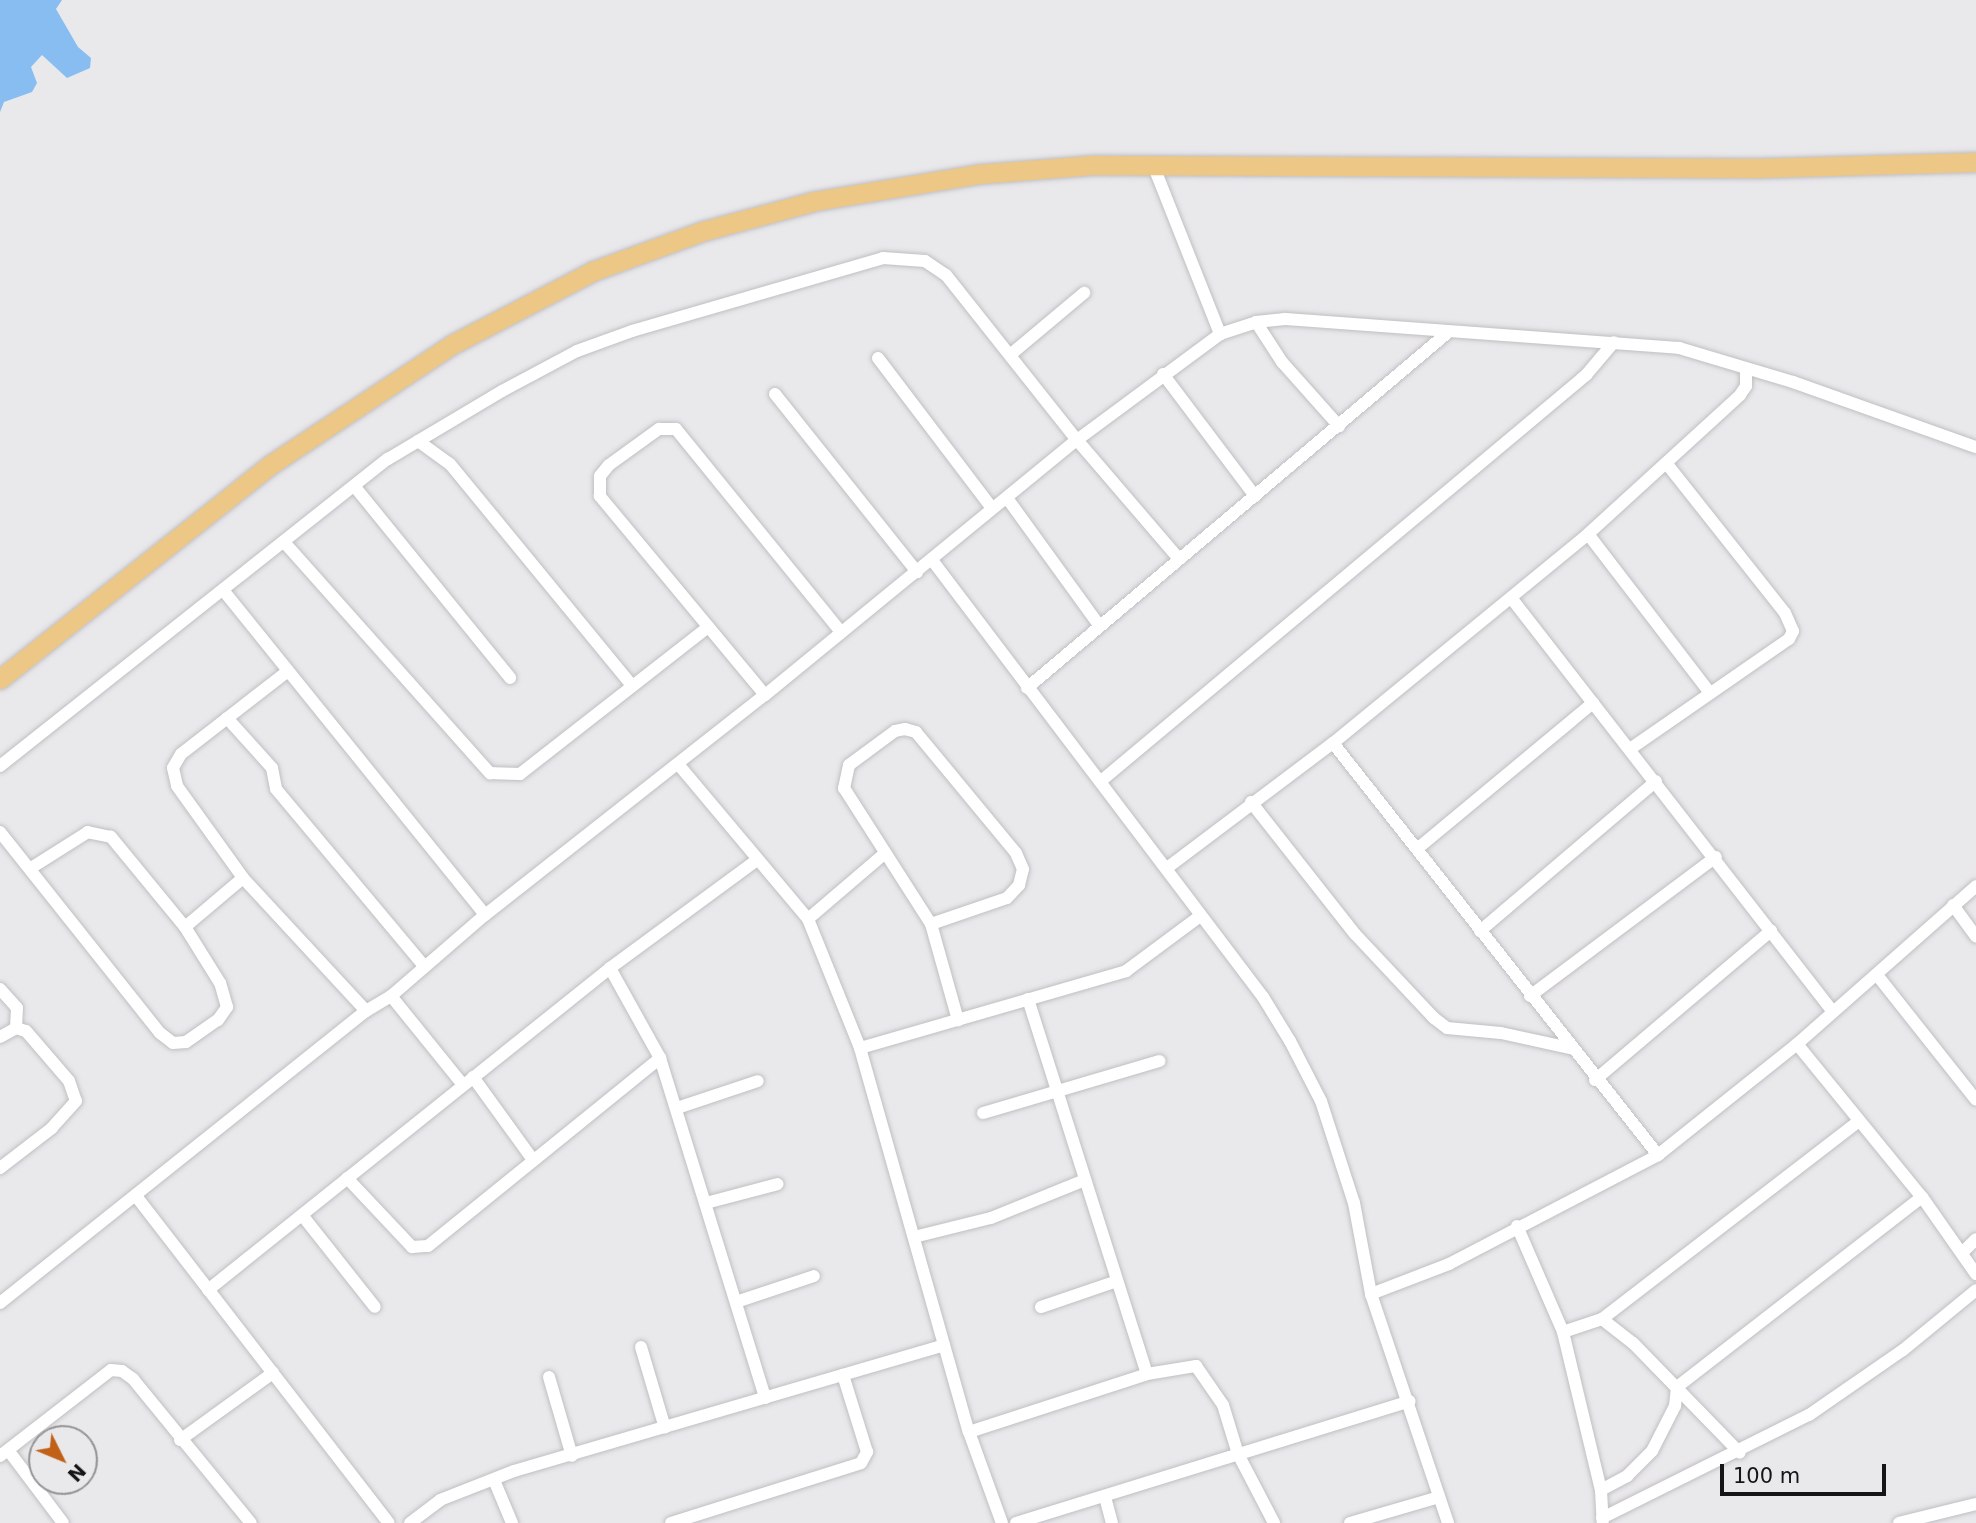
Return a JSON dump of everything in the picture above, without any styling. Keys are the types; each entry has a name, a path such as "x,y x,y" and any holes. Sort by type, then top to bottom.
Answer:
{"main road":[{"path":"0,679 270,465 453,344 593,271 703,231 815,201 978,174 1093,165 1757,168 1976,162"}],"street":[{"path":"1154,167 1220,334"},
{"path":"0,766 355,486 418,440 577,351 883,258 925,261 946,275 1077,440 1179,559"},
{"path":"1010,355 1084,293"},
{"path":"0,1303 366,1011 391,996 423,965 765,695 1077,440 1220,334 1256,322 1285,319 1446,334 1528,334 1702,352 1976,447"},
{"path":"1256,322 1282,362 1339,426"},
{"path":"1027,688 1446,334"},
{"path":"1101,781 1586,375 1614,342"},
{"path":"878,358 992,508"},
{"path":"1167,868 1333,743 1588,534 1740,395 1746,369"},
{"path":"1163,374 1255,495"},
{"path":"775,394 917,572"},
{"path":"765,695 600,496 600,476 659,429 669,427 686,436 841,632"},
{"path":"418,440 450,464 631,684"},
{"path":"1630,750 1789,639 1792,626 1666,463"},
{"path":"355,486 510,678"},
{"path":"1007,498 1099,625"},
{"path":"1588,534 1710,693"},
{"path":"284,542 490,773 520,774 708,626"},
{"path":"932,560 1263,997 1321,1101 1354,1203 1371,1294 1410,1401 1448,1523"},
{"path":"223,590 485,915"},
{"path":"1512,599 1716,857 1833,1012"},
{"path":"288,671 181,754 173,768 177,786 243,878 366,1011"},
{"path":"1417,849 1593,703"},
{"path":"227,718 272,768 276,789 423,965"},
{"path":"931,924 1007,898 1019,885 1023,869 1016,853 924,742 905,729 864,752 844,778 844,788 931,924 958,1020"},
{"path":"1333,743 1595,1080 1658,1155"},
{"path":"678,764 808,919 860,1048 969,1432 1002,1523"},
{"path":"1480,931 1656,781"},
{"path":"1251,803 1355,934 1434,1018 1447,1028 1501,1032 1570,1048"},
{"path":"0,832 160,1033 173,1043 186,1042 218,1020 227,1007 220,983 185,927 111,838 88,832 31,868"},
{"path":"808,919 884,854"},
{"path":"1530,996 1716,857"},
{"path":"208,1290 610,968 757,860"},
{"path":"185,927 243,878"},
{"path":"1371,1294 1449,1264 1517,1226 1658,1155 1797,1044 1976,886"},
{"path":"1954,905 1974,932"},
{"path":"860,1048 1126,971 1200,916"},
{"path":"1595,1080 1772,930"},
{"path":"610,968 660,1058 765,1398"},
{"path":"1877,975 1976,1100"},
{"path":"0,989 17,1008 16,1028"},
{"path":"391,996 468,1081 533,1160"},
{"path":"1028,999 1147,1374"},
{"path":"0,1037 16,1028 26,1031 69,1081 76,1101 52,1128 0,1168"},
{"path":"1797,1044 1922,1197 1976,1274"},
{"path":"347,1178 412,1247 428,1247 660,1058"},
{"path":"983,1113 1160,1061"},
{"path":"677,1108 758,1081"},
{"path":"1563,1332 1602,1319 1860,1121"},
{"path":"914,1237 991,1219 1085,1180"},
{"path":"706,1203 778,1184"},
{"path":"136,1196 389,1523"},
{"path":"1601,1490 1627,1476 1652,1451 1675,1406 1676,1387 1922,1197"},
{"path":"302,1215 375,1307"},
{"path":"1517,1226 1563,1332 1601,1490 1602,1520 1740,1453 1847,1390 1976,1290"},
{"path":"1963,1252 1976,1239"},
{"path":"736,1302 814,1276"},
{"path":"1041,1307 1117,1282"},
{"path":"1602,1319 1676,1387 1740,1453"},
{"path":"410,1523 440,1500 494,1480 944,1345"},
{"path":"641,1347 665,1428"},
{"path":"969,1432 1147,1374 1196,1366 1223,1405 1238,1454 1274,1523"},
{"path":"62,1523 4,1453 111,1370 133,1379 180,1440 251,1523"},
{"path":"180,1440 273,1373"},
{"path":"671,1523 701,1518 861,1463 867,1452 843,1374"},
{"path":"549,1377 572,1456"},
{"path":"1016,1523 1410,1401"},
{"path":"494,1480 512,1523"},
{"path":"1105,1497 1112,1523"},
{"path":"1350,1523 1440,1497"},
{"path":"1899,1523 1976,1504"}],"water":[{"path":"0,0 62,0 56,9 78,47 91,58 90,68 67,78 42,55 31,67 37,83 32,92 4,102 0,112"}]}
